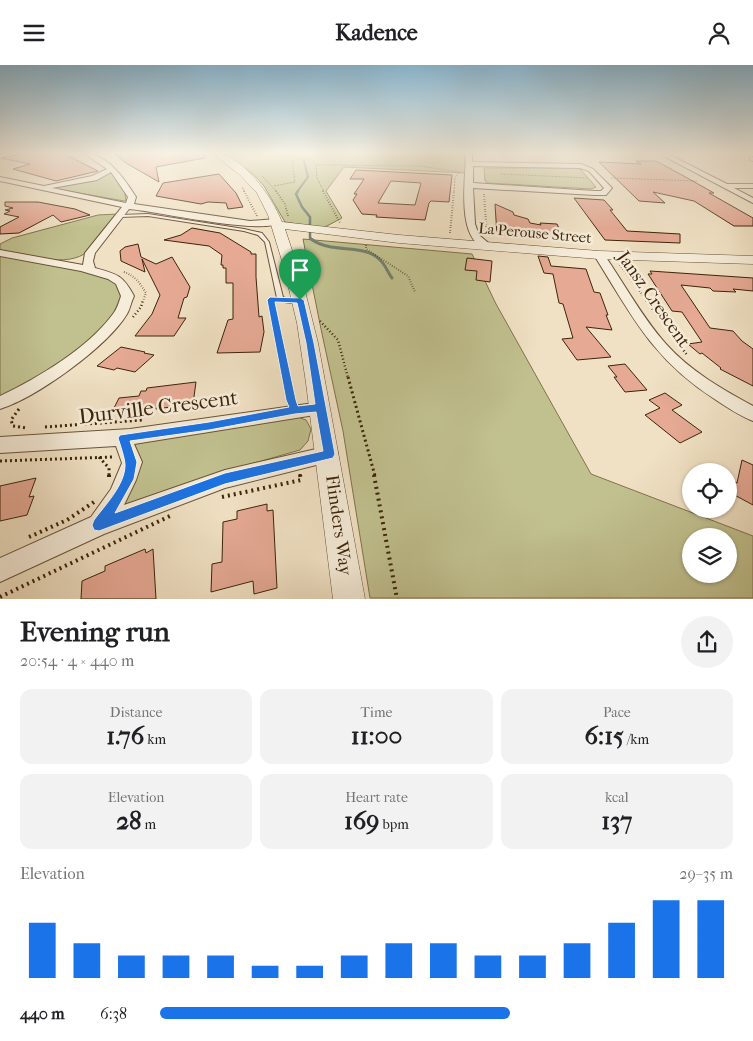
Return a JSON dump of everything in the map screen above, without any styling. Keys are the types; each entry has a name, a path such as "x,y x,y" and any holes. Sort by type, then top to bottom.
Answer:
{"street":[{"path":"0,179 6,186 34,187 94,178"},
{"path":"90,270 88,261 90,253 129,205 132,197 122,178"},
{"name":"Flinders Way","path":"249,178 276,223 291,300 310,343 329,454 349,599"},
{"path":"467,178 470,224 475,236 487,246"},
{"path":"469,185 594,193 607,191 608,189 598,178"},
{"path":"709,178 753,201"},
{"path":"725,186 753,186"},
{"name":"La Perouse Street","path":"34,187 129,205 228,220 250,223 276,223 295,232 311,230 599,255 753,261"},
{"name":"La Perouse Street","path":"228,220 257,217 267,212 276,223"},
{"path":"454,241 470,224"},
{"path":"0,253 90,270 111,276 121,282 126,288 127,301 120,316 100,337 77,356 32,387 1,403"},
{"path":"54,263 90,253"},
{"name":"Jansz Crescent","path":"599,255 651,334 670,357 692,377 753,414"},
{"name":"Durville Crescent","path":"0,449 126,447 209,426 295,410 320,408"},
{"path":"99,525 128,479 132,462 126,447"},
{"path":"0,570 99,525 225,479 329,454"}],"lane":[{"path":"120,216 148,215 260,234 267,242 291,300"}],"path":[{"path":"274,186 295,182 294,178"},
{"path":"318,178 335,217 344,229"},
{"path":"454,241 455,178"},
{"path":"598,178 717,182"},
{"path":"238,183 255,209 257,217"},
{"path":"366,243 366,249 408,276 415,292"},
{"path":"614,255 686,354 692,359"},
{"path":"291,300 270,300 291,400 295,410"},
{"path":"317,313 320,323 338,340 377,485 397,599"},
{"path":"0,449 99,457 126,447"},
{"path":"99,457 109,468 109,482"},
{"path":"218,497 301,480 298,461"},
{"path":"25,539 67,520 97,500"},
{"path":"0,597 173,515"}],"green space":[{"path":"98,178 117,178 126,200 124,201 51,188"},
{"path":"257,178 336,178 326,191 342,218 323,228 285,222 264,186"},
{"path":"485,178 588,178 596,187 591,189 488,183"},
{"path":"117,214 100,238 88,251 80,256 58,260 33,258 0,251 0,244 12,238 98,215"},
{"path":"303,239 472,254 496,304 591,474 682,509 682,518 706,518 732,528 682,528 682,583 737,583 737,530 753,536 753,598 370,598 343,431"},
{"path":"0,256 63,267 110,280 118,285 122,298 115,314 99,332 55,366 0,399"},
{"path":"295,416 306,420 311,429 308,441 300,450 212,475 124,505 134,443"}],"building":[{"path":"45,178 69,178 56,181"},
{"path":"195,178 223,178 236,193 243,207 228,209 226,203 208,202 201,204 156,196 163,183"},
{"path":"452,178 449,202 431,201 425,220 376,217 377,215 362,214 353,200 357,194 354,194 364,179 350,179","holes":["391,181 421,183 415,205 378,203"]},
{"path":"615,178 687,178 714,193 709,193 753,218 753,226 734,226 694,201 653,192 665,203 639,201"},
{"path":"574,198 604,200 627,231 680,234 680,243 605,240"},
{"path":"5,202 38,202 75,209 90,215 61,222 53,215 19,233 0,234 0,227 19,217 4,214 10,211 5,210 13,208 5,206"},
{"path":"495,204 513,212 514,215 528,219 530,223 541,225 540,223 557,224 562,235 567,238 497,235"},
{"path":"192,228 220,233 251,252 251,254 256,254 259,317 262,316 264,332 260,352 217,353 228,320 233,319 233,283 226,283 226,268 223,268 223,265 221,265 222,255 209,246 164,240 181,235"},
{"path":"138,244 141,257 156,264 172,257 190,287 187,297 184,298 178,318 186,318 174,336 135,336 152,314 160,295 142,259 145,272 121,261 120,251 125,247"},
{"path":"538,256 548,257 551,266 586,269 594,292 600,293 612,330 586,327 611,357 577,360 562,339 573,338 563,304 559,303 553,274 544,273"},
{"path":"467,258 492,261 490,282 476,280 477,271 465,270"},
{"path":"650,271 753,278 753,291 733,289 736,292 713,291 710,288 681,285 710,328 733,331 753,349 753,386 720,369 702,353 700,354 688,344 702,342 682,312 672,311 648,274 652,274"},
{"path":"121,347 154,355 135,372 97,366"},
{"path":"625,364 647,390 625,392 614,377 617,377 608,366"},
{"path":"196,382 193,404 112,412 119,398 139,396 141,391 146,391 147,388"},
{"path":"665,393 682,405 672,410 702,432 680,443 645,415 660,408 649,400"},
{"path":"742,460 753,465 753,505 737,496 737,483"},
{"path":"36,478 29,497 34,496 27,515 0,521 0,486"},
{"path":"267,504 267,511 273,510 277,588 254,594 253,581 211,592 212,564 222,562 223,522 237,519 237,511"},
{"path":"145,549 146,553 153,549 156,599 81,599 82,581 105,571 105,566"}],"waterway":[{"path":"297,192 307,178"},
{"path":"298,191 296,194 302,207 310,217 310,238 313,240"},
{"path":"311,239 329,247 357,250 374,255 383,263 392,278"}],"route":[{"path":"300,300 270,300 291,400 295,410 320,408 329,454 225,479 99,525 128,479 132,462 128,457 123,438 209,426 295,410 320,408 310,343 300,300"}]}
